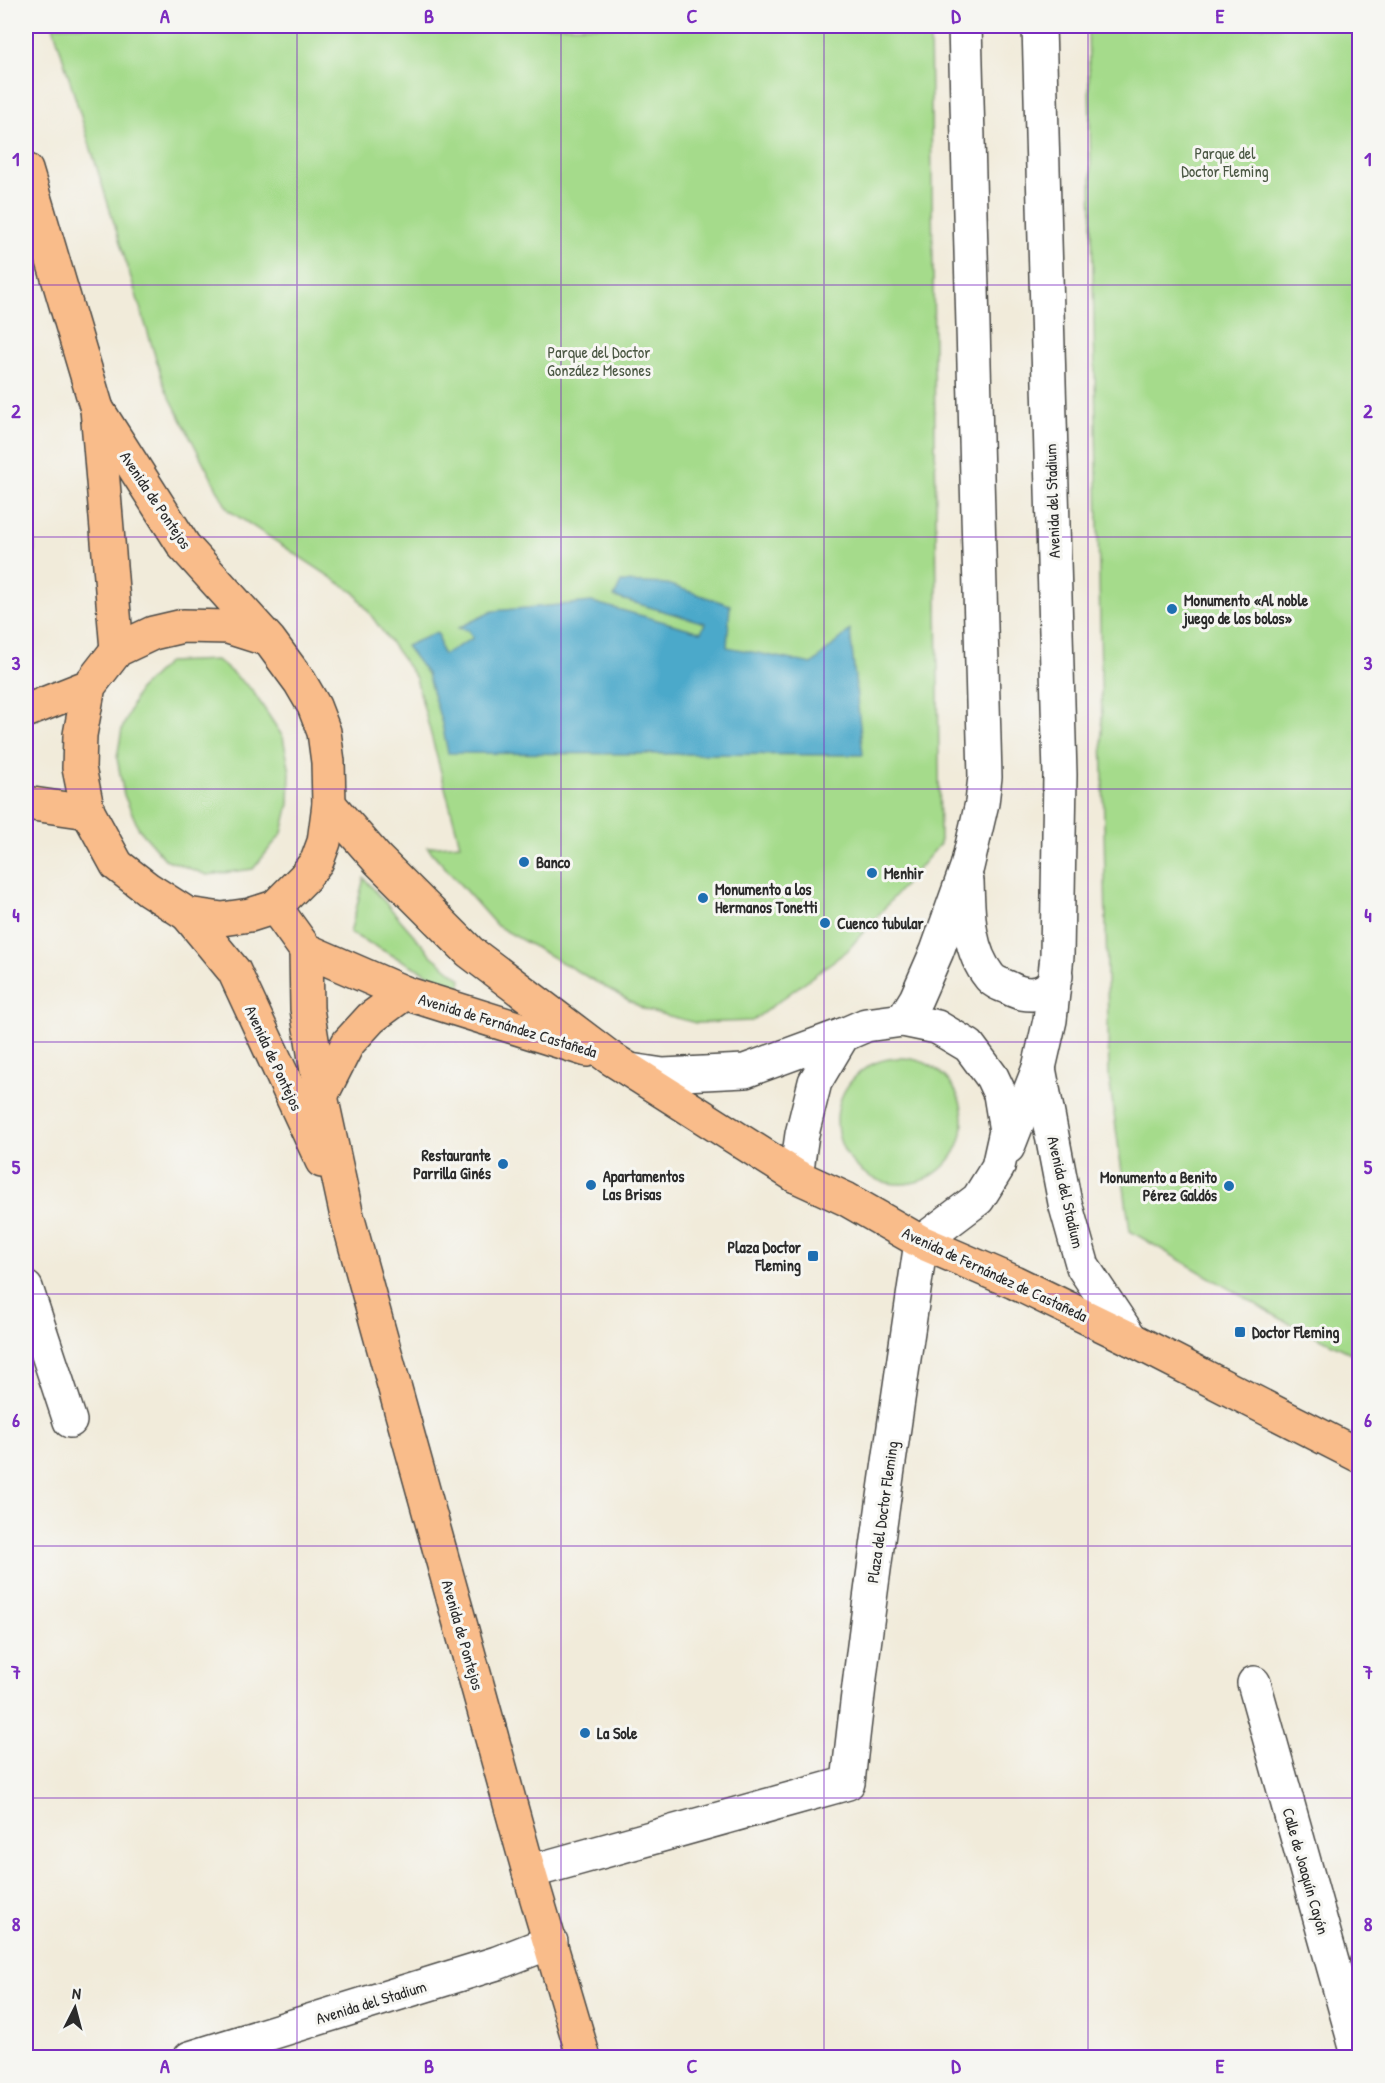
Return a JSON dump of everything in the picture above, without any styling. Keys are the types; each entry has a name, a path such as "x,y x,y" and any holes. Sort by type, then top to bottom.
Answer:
{"main road":[{"name":"Avenida de Pontejos","path":"26,170 97,409 117,650"},
{"name":"Avenida de Pontejos","path":"97,409 184,546 269,640 300,682 314,706 324,732 328,762 329,804 324,842 317,861 304,878 275,907"},
{"path":"269,640 228,627 183,626 153,633 117,650 89,686 80,735 79,768 88,812 117,865 148,890 188,914 222,919 250,915 275,907 306,950"},
{"path":"26,711 89,686"},
{"path":"26,803 88,812"},
{"name":"Avenida de Fernández Castañeda","path":"329,804 378,860 470,952 620,1063"},
{"name":"Avenida de Pontejos","path":"188,914 234,971 345,1212"},
{"name":"Avenida de Pontejos","path":"306,950 307,1009 321,1096 345,1212 529,1872 584,2058"},
{"name":"Avenida de Fernández Castañeda","path":"306,950 405,993 620,1063"},
{"name":"Avenida de Pontejos","path":"321,1096 348,1043 371,1018 405,993"},
{"name":"Avenida de Fernández de Castañeda","path":"620,1063 795,1176 846,1199 921,1242 1014,1282 1131,1339 1359,1456"}],"street":[{"path":"903,1020 916,999 933,960 966,867 982,803 985,777 965,26"},
{"name":"Avenida del Stadium","path":"921,1242 978,1199 998,1167 1019,1122 1039,1068 1050,1020 1056,976 1060,775 1039,26"},
{"path":"966,867 970,930 977,955 990,978 1013,990 1037,994 1049,987 1056,976"},
{"name":"Avenida del Stadium","path":"620,1063 663,1075 745,1071 866,1025 903,1020 937,1027 969,1046 992,1077 1000,1094 1006,1131 998,1167"},
{"path":"795,1176 802,1134 815,1082 843,1035"},
{"name":"Avenida del Stadium","path":"1039,1068 1065,1203 1083,1268 1131,1339"},
{"name":"Plaza del Doctor Fleming","path":"529,1872 848,1783 854,1722 901,1371 921,1242"},
{"path":"26,1288 70,1421"},
{"name":"Calle de Joaquín Cayón","path":"1254,1683 1359,2058"},
{"name":"Avenida del Stadium","path":"190,2058 496,1963 551,1942"}],"green space":[{"name":"Parque del Doctor González Mesones","path":"53,26 930,26 940,844 847,951 752,1021 696,1023 646,1010 497,926 427,847 460,844 416,678 355,593 228,510 165,388"},
{"name":"Parque del Doctor Fleming","path":"1088,26 1359,26 1359,1357 1283,1320 1130,1231 1109,1077"},
{"path":"26,487 31,516 34,562 26,606"},
{"path":"217,660 252,690 283,737 290,772 289,804 282,833 253,869 207,875 165,859 139,829 124,795 117,758 122,729 138,691 168,662"},
{"path":"364,878 432,956 461,979 460,991 350,933"},
{"path":"900,1058 924,1063 944,1077 958,1097 963,1121 958,1145 944,1165 924,1179 900,1184 876,1179 856,1165 842,1145 837,1121 842,1097 856,1077 876,1063"}],"water":[{"path":"621,582 667,584 730,605 727,647 812,664 850,630 863,755 448,753 427,674 406,646 437,632 443,655 473,638 468,630 458,628 493,611 592,602 701,632 705,623 614,597"}],"place":[{"name":"Monumento «Al noble juego de los bolos»","path":"1172,609"},
{"name":"Banco","path":"524,862"},
{"name":"Menhir","path":"872,873"},
{"name":"Monumento a los Hermanos Tonetti","path":"703,898"},
{"name":"Cuenco tubular","path":"825,923"},
{"name":"Restaurante Parrilla Ginés","path":"503,1164"},
{"name":"Apartamentos Las Brisas","path":"591,1185"},
{"name":"Monumento a Benito Pérez Galdós","path":"1229,1186"},
{"name":"Plaza Doctor Fleming","path":"813,1256"},
{"name":"Doctor Fleming","path":"1240,1332"},
{"name":"La Sole","path":"585,1733"}]}
